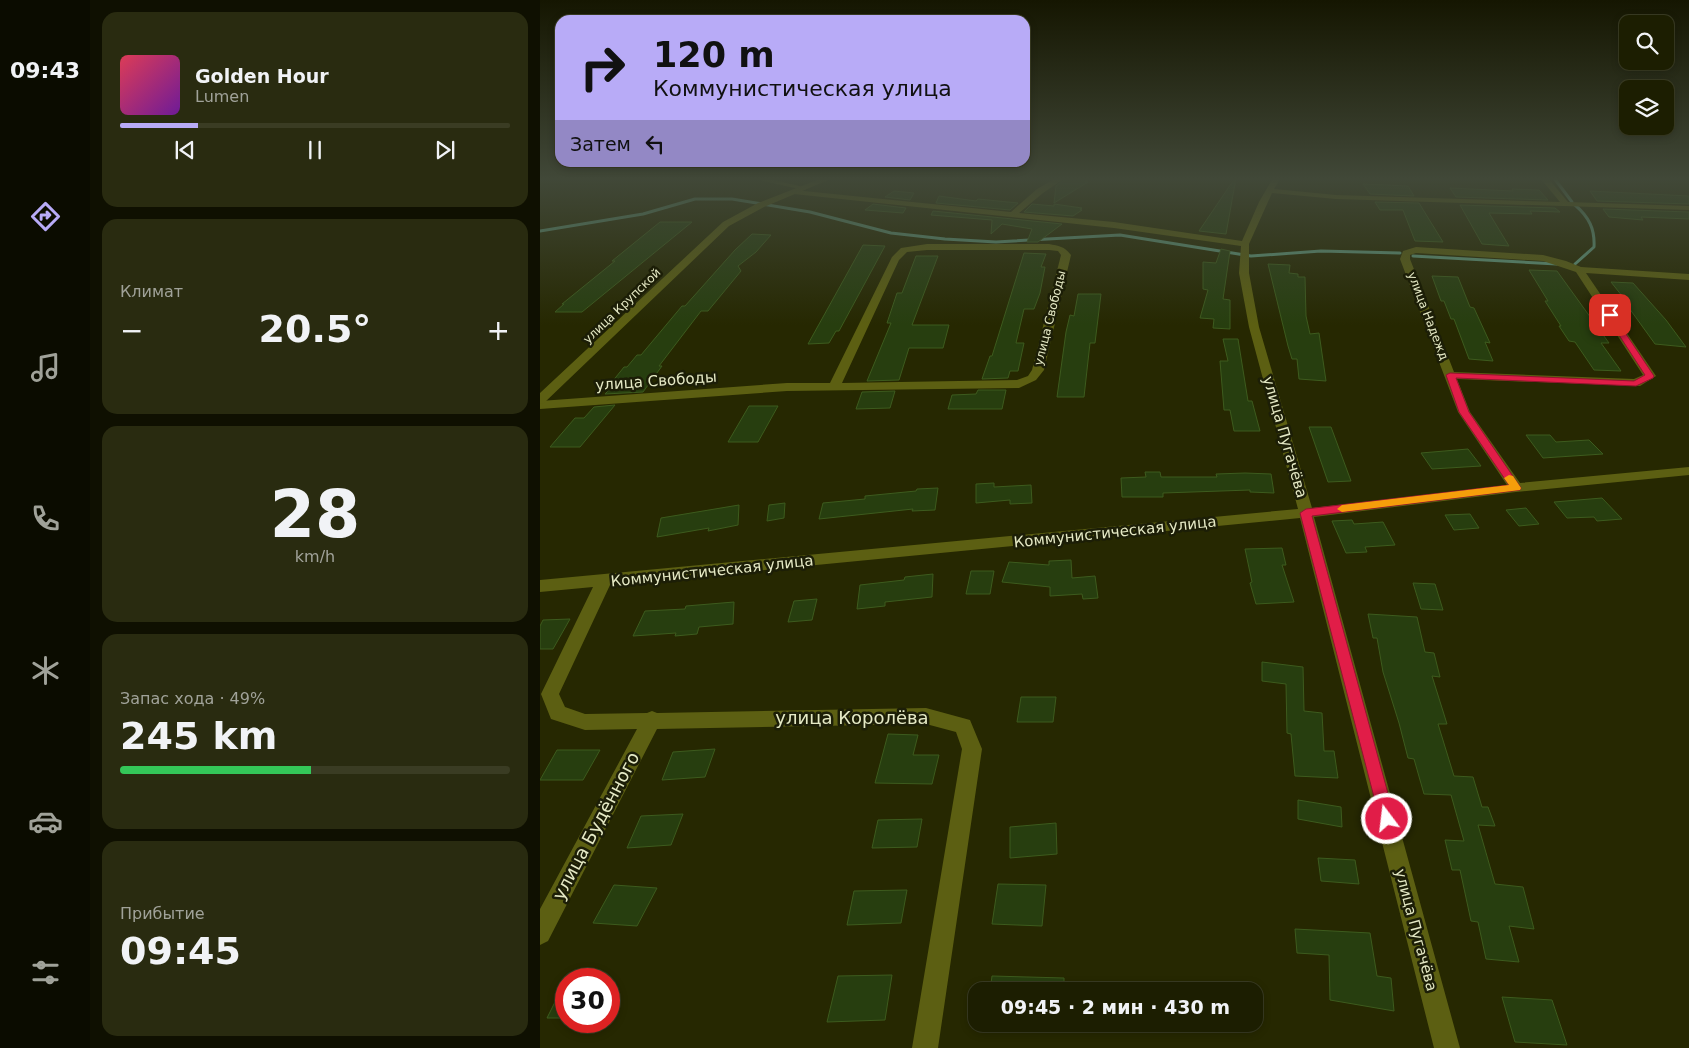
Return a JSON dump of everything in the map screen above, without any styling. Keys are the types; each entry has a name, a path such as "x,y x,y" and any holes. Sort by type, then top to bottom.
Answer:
{"street":[{"name":"улица Крупской","path":"540,400 723,227"},
{"path":"1124,227 1246,251"},
{"name":"улица Пугачёва","path":"1254,227 1246,251 1244,273 1254,327 1306,513 1447,1048"},
{"name":"улица Свободы","path":"540,405 836,385 1002,386 1019,384 1032,378 1038,370 1066,255 1060,249 1048,247 928,247 904,250 895,259 836,385"},
{"name":"улица Надежд","path":"1516,488 1464,412 1405,259 1406,253 1416,250 1543,258 1563,263 1579,270 1689,277"},
{"name":"улица Надежд","path":"1450,375 1636,383 1650,376 1579,270"},
{"name":"Коммунистическая улица","path":"540,586 603,582 1306,513 1516,488 1689,471"},
{"name":"улица Королёва","path":"603,582 550,694 558,712 585,722 652,719 926,716 963,726 972,749 970,767 925,1048"},
{"name":"улица Будённого","path":"540,933 652,719"}],"building":[{"path":"654,227 686,227 582,312 555,312 564,304 562,304 615,261 612,261"},
{"path":"992,227 999,227 991,234"},
{"path":"1019,227 1058,227 1038,242 1027,242 1032,229"},
{"path":"1202,227 1227,227 1226,234 1199,231"},
{"path":"1410,227 1434,227 1443,242 1415,241"},
{"path":"1472,227 1497,227 1509,246 1482,244"},
{"path":"752,234 771,235 756,252 738,266 741,271 708,311 701,311 659,366 662,366 643,392 605,394 612,387 608,387 624,367 627,367 637,355 641,355 682,306 685,306 735,250"},
{"path":"863,245 885,246 839,331 836,331 829,343 808,344"},
{"path":"1221,249 1230,251 1223,299 1230,300 1230,329 1213,328 1214,319 1200,318 1208,290 1203,289 1203,262 1216,263"},
{"path":"1024,253 1046,254 1041,267 1045,267 1040,293 1034,309 1024,309 1016,343 1024,343 1018,371 1010,371 1008,378 982,379 990,356 992,356"},
{"path":"916,256 938,256 912,325 949,325 943,348 909,348 899,380 867,381 891,323 887,323 897,293 902,293"},
{"path":"1268,264 1290,265 1289,273 1298,274 1298,277 1305,277 1306,316 1310,334 1319,333 1326,381 1299,379 1297,359 1292,359 1288,346"},
{"path":"1529,270 1557,271 1609,343 1601,343 1621,371 1594,370 1575,342 1569,341 1559,326 1561,326 1545,301 1548,301"},
{"path":"1432,276 1458,277 1470,307 1474,308 1490,343 1485,342 1493,361 1469,359 1454,319 1451,319 1444,301 1441,301"},
{"path":"1611,282 1633,283 1666,320 1686,347 1655,344"},
{"path":"1078,294 1101,294 1095,343 1090,343 1084,397 1057,397 1066,332 1070,315 1074,316"},
{"path":"1223,339 1238,339 1248,401 1252,401 1260,431 1234,431 1230,410 1224,410 1220,361 1228,361"},
{"path":"978,390 1006,390 1002,409 948,409 952,395 976,394"},
{"path":"895,391 890,408 856,409 862,392"},
{"path":"615,405 580,447 550,447 575,418 584,418 594,407"},
{"path":"749,406 778,406 758,442 728,442"},
{"path":"1309,427 1331,427 1351,481 1328,482"},
{"path":"1526,435 1550,435 1556,442 1589,440 1603,454 1543,458"},
{"path":"1468,449 1481,466 1432,469 1421,453"},
{"path":"1145,472 1160,472 1161,477 1217,477 1216,474 1245,473 1271,474 1274,493 1250,492 1250,490 1163,493 1163,497 1122,497 1121,478 1146,477"},
{"path":"994,483 994,487 1031,485 1032,503 1010,504 1010,500 976,503 976,484"},
{"path":"938,488 935,510 912,511 913,509 819,519 823,503 865,499 865,496 916,491 917,489"},
{"path":"1602,498 1622,519 1597,521 1594,517 1567,518 1554,502"},
{"path":"785,503 784,518 767,521 769,505"},
{"path":"739,505 738,525 708,531 709,528 657,537 661,518"},
{"path":"1526,508 1539,524 1519,526 1506,510"},
{"path":"1470,514 1479,528 1454,530 1445,515"},
{"path":"1352,520 1354,524 1383,522 1395,545 1365,547 1367,552 1346,553 1332,521"},
{"path":"1282,548 1286,565 1282,565 1294,602 1256,604 1250,583 1252,582 1245,549"},
{"path":"1071,560 1072,578 1095,576 1098,598 1083,599 1082,594 1050,596 1050,587 1002,582 1009,562 1049,565 1049,561"},
{"path":"971,571 994,571 990,594 966,594"},
{"path":"933,574 932,597 885,602 885,606 857,609 860,585 904,580 905,577"},
{"path":"1413,583 1435,584 1443,610 1421,609"},
{"path":"817,599 812,620 788,622 794,601"},
{"path":"734,602 733,624 699,627 697,634 675,636 676,633 633,636 645,611 685,609 686,606"},
{"path":"1368,614 1417,617 1425,652 1434,653 1440,677 1432,676 1447,724 1438,724 1454,776 1473,777 1482,807 1488,807 1495,826 1478,825 1495,884 1523,887 1534,929 1509,926 1519,962 1486,959 1478,922 1471,921 1460,870 1452,870 1445,840 1464,841 1451,795 1424,794 1414,759 1408,758 1383,672 1377,638 1373,638"},
{"path":"570,619 553,649 540,649 540,626 543,620"},
{"path":"1262,662 1303,667 1304,711 1322,713 1324,751 1334,751 1338,778 1295,776 1291,734 1287,733 1286,684 1262,681"},
{"path":"1021,697 1056,697 1053,722 1017,722"},
{"path":"888,734 918,735 913,755 939,755 932,784 875,783"},
{"path":"715,749 705,777 662,780 673,752"},
{"path":"557,750 600,750 583,780 540,780"},
{"path":"1298,800 1341,807 1342,827 1298,819"},
{"path":"683,814 671,845 627,848 641,816"},
{"path":"922,819 917,847 872,848 878,820"},
{"path":"1056,823 1057,854 1010,858 1010,827"},
{"path":"1318,858 1355,860 1359,884 1321,881"},
{"path":"998,884 1046,885 1042,926 992,924"},
{"path":"614,885 657,888 637,926 593,923"},
{"path":"907,890 901,923 847,925 854,891"},
{"path":"1295,929 1370,933 1377,976 1391,978 1394,1011 1330,1000 1329,955 1297,953"},
{"path":"892,975 885,1020 827,1022 838,976"},
{"path":"992,976 1064,978 1064,982 991,982"},
{"path":"1502,997 1552,1000 1567,1045 1515,1042"},
{"path":"555,1002 555,1018 547,1018"}],"waterway":[{"path":"540,231 565,227"},
{"path":"867,227 891,233 996,242 1120,235 1251,256 1321,251 1400,253"},
{"path":"1575,264 1594,247 1591,227"},
{"path":"1413,256 1557,264"}],"slow traffic":[{"path":"1342,509 1516,488 1509,478"}],"route":[{"path":"1387,819 1306,513 1516,488 1464,412 1450,375 1636,383 1650,376 1610,315"}]}
